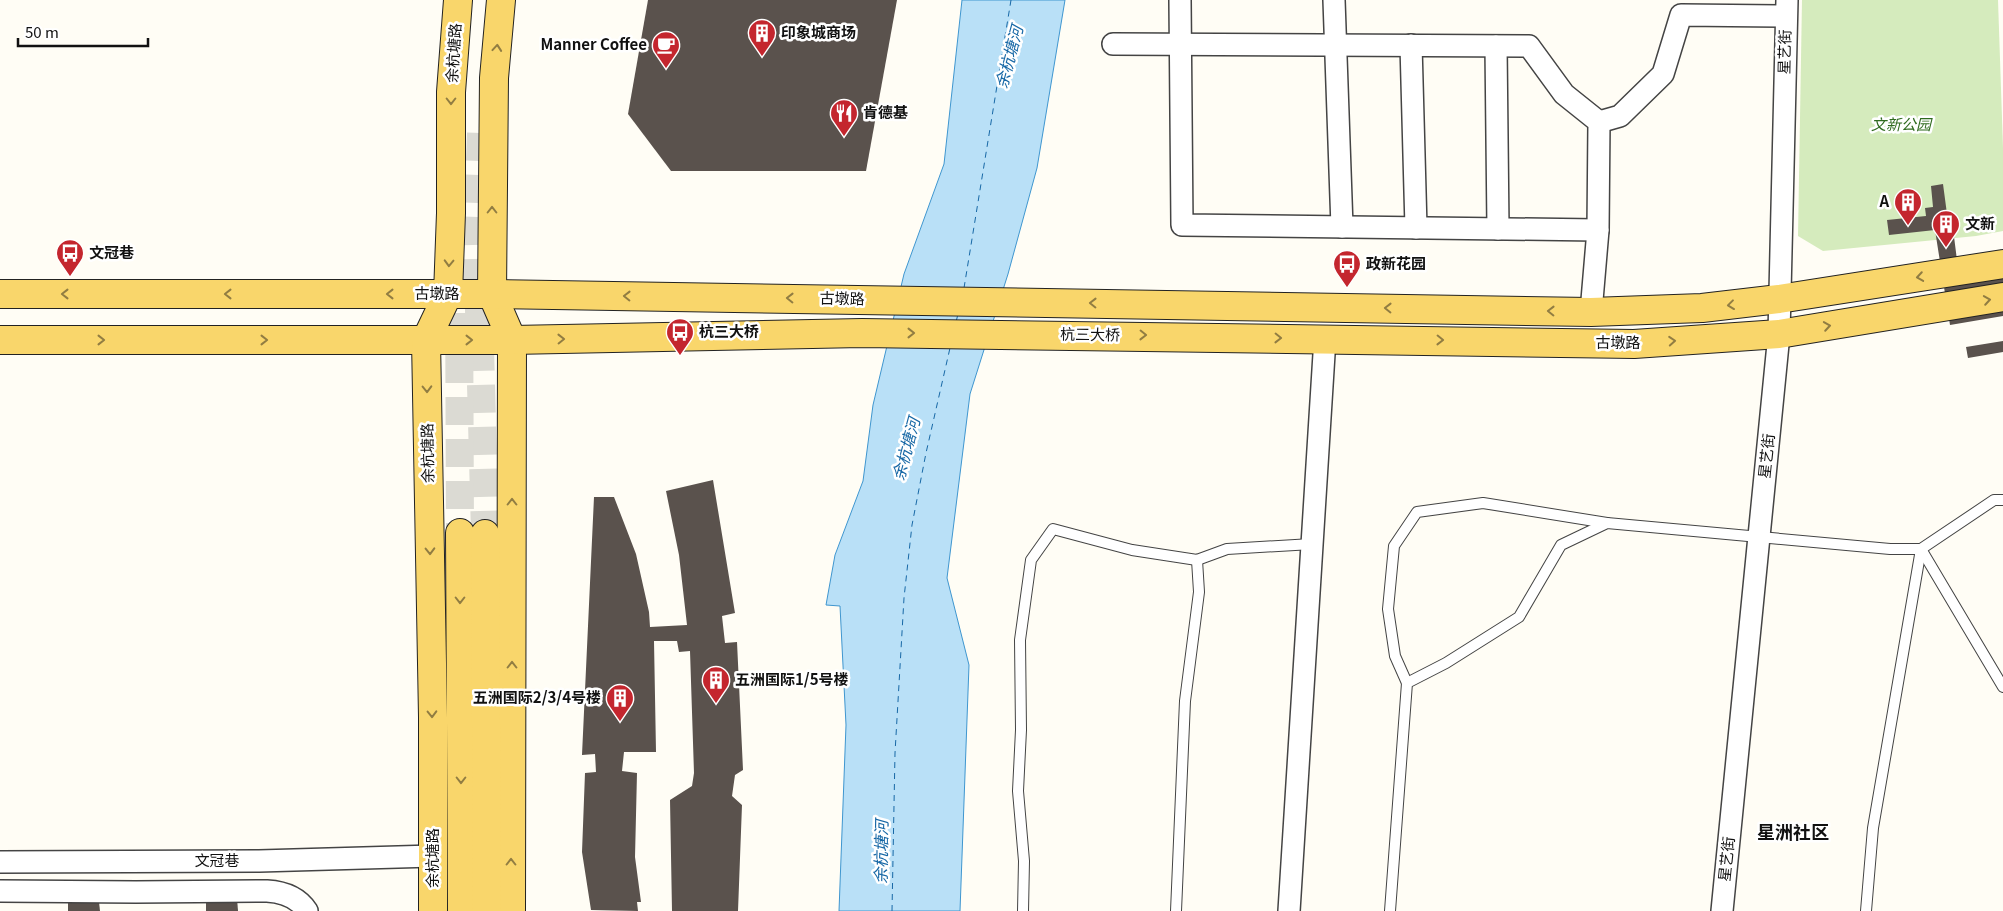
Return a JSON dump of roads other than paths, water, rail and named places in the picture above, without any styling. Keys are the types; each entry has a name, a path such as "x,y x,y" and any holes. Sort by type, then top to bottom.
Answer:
{"main road":[{"name":"余杭塘路","path":"433,911 426,340 448,294 451,213 451,92 458,0"},
{"path":"501,0 494,78 492,294 512,340 511,911"},
{"name":"古墩路","path":"0,294 492,294 1591,312 1702,308 1779,299 2003,264"},
{"name":"古墩路","path":"1229,337 1634,344 1779,334 2003,297"},
{"name":"杭三大桥","path":"512,340 862,333 1229,337"},
{"path":"0,340 512,340"},
{"name":"余杭塘路","path":"462,911 472,534 488,911"}],"street":[{"path":"1180,0 1182,226 1598,230"},
{"path":"1334,0 1342,227"},
{"path":"1599,122 1620,116 1663,74 1681,15 1786,8"},
{"name":"星艺街","path":"1722,911 1779,334 1786,8"},
{"path":"1113,44 1529,46 1564,94 1599,122"},
{"path":"1411,46 1416,228"},
{"path":"1496,46 1498,229"},
{"path":"1591,312 1598,230 1599,122"},
{"path":"1289,911 1325,338"},
{"name":"文冠巷","path":"0,862 259,861 433,856"},
{"path":"0,891 267,891 282,892 295,898 308,911"}],"lane":[{"path":"1390,911 1407,683 1395,656 1388,609 1394,546 1417,512 1483,503 1607,523 1890,549 1921,549 1994,500 2003,500"},
{"path":"1407,683 1446,663 1519,617 1561,545 1607,523"},
{"path":"1024,911 1024,861 1018,791 1021,730 1020,640 1031,560 1053,529 1132,550 1197,560 1227,549 1312,544"},
{"path":"1921,549 2003,688"},
{"path":"1866,911 1873,828 1921,549"},
{"path":"1176,911 1185,701 1199,592 1197,560"}],"water":[{"name":"余杭塘河","path":"962,0 1065,0 1037,168 1008,274 970,394 947,578 969,665 960,911 839,911 846,725 840,606 826,605 835,555 863,481 873,405 904,274 944,164"}],"tunnel":[{"path":"481,133 477,235 485,534"},
{"path":"459,271 460,533"}],"place":[{"name":"印象城商场","path":"762,57"},
{"name":"Manner Coffee","path":"666,69"},
{"name":"肯德基","path":"844,137"},
{"name":"A","path":"1908,226"},
{"name":"文新","path":"1946,248"},
{"name":"文冠巷","path":"70,277"},
{"name":"政新花园","path":"1347,288"},
{"name":"杭三大桥","path":"680,356"},
{"name":"五洲国际1/5号楼","path":"716,704"},
{"name":"五洲国际2/3/4号楼","path":"620,722"}],"district":[{"name":"星洲社区","path":"1793,833"}],"park label":[{"name":"文新公园","path":"1901,125"}]}
